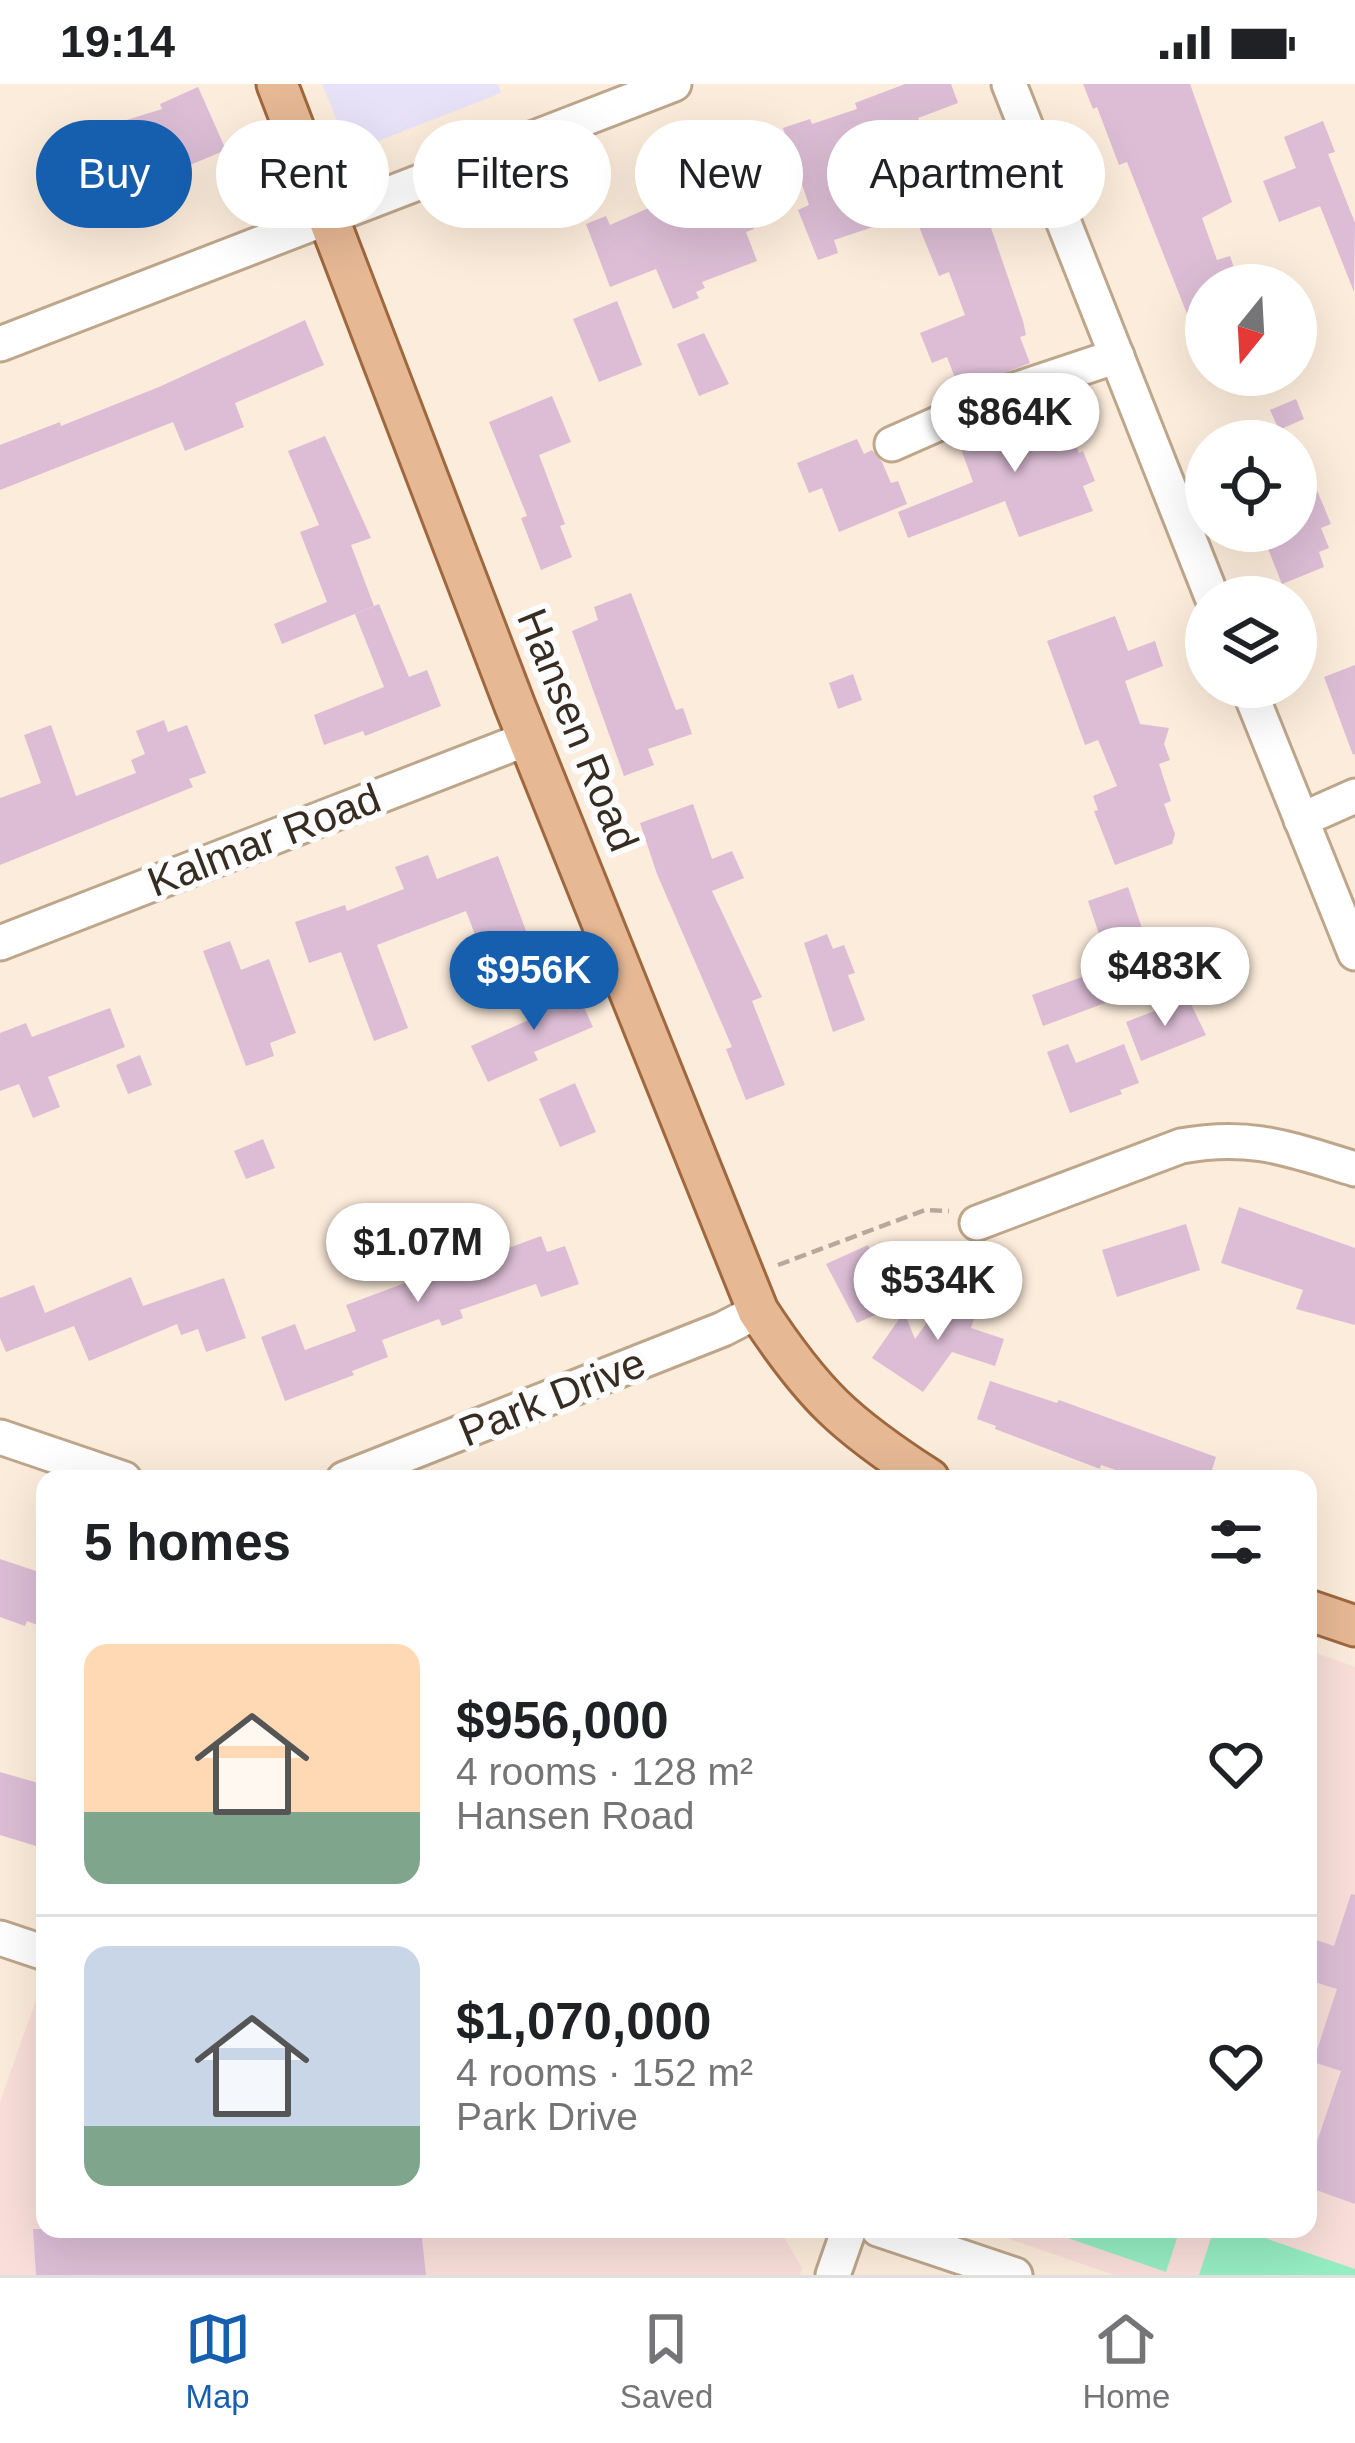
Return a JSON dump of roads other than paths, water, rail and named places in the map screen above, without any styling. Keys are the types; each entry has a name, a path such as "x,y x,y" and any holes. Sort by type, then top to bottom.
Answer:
{"main road":[{"name":"Hansen Road","path":"277,84 291,120"},
{"name":"Hansen Road","path":"332,228 751,1294 818,1396 864,1438 915,1470"},
{"path":"1317,1613 1355,1626"}],"street":[{"path":"389,194 674,84"},
{"path":"1009,84 1205,576"},
{"path":"0,344 302,228"},
{"path":"892,444 1012,391 1117,356"},
{"path":"1256,708 1355,953"},
{"name":"Kalmar Road","path":"0,943 529,738"},
{"path":"1301,820 1355,796"},
{"path":"966,1217 1181,1146 1215,1140 1270,1143 1355,1169"},
{"name":"Park Drive","path":"367,1470 723,1329 751,1294"},
{"path":"0,1437 97,1470"},
{"path":"0,1938 36,1950"},
{"path":"832,2275 846,2238"},
{"path":"905,2238 1015,2275"}]}
